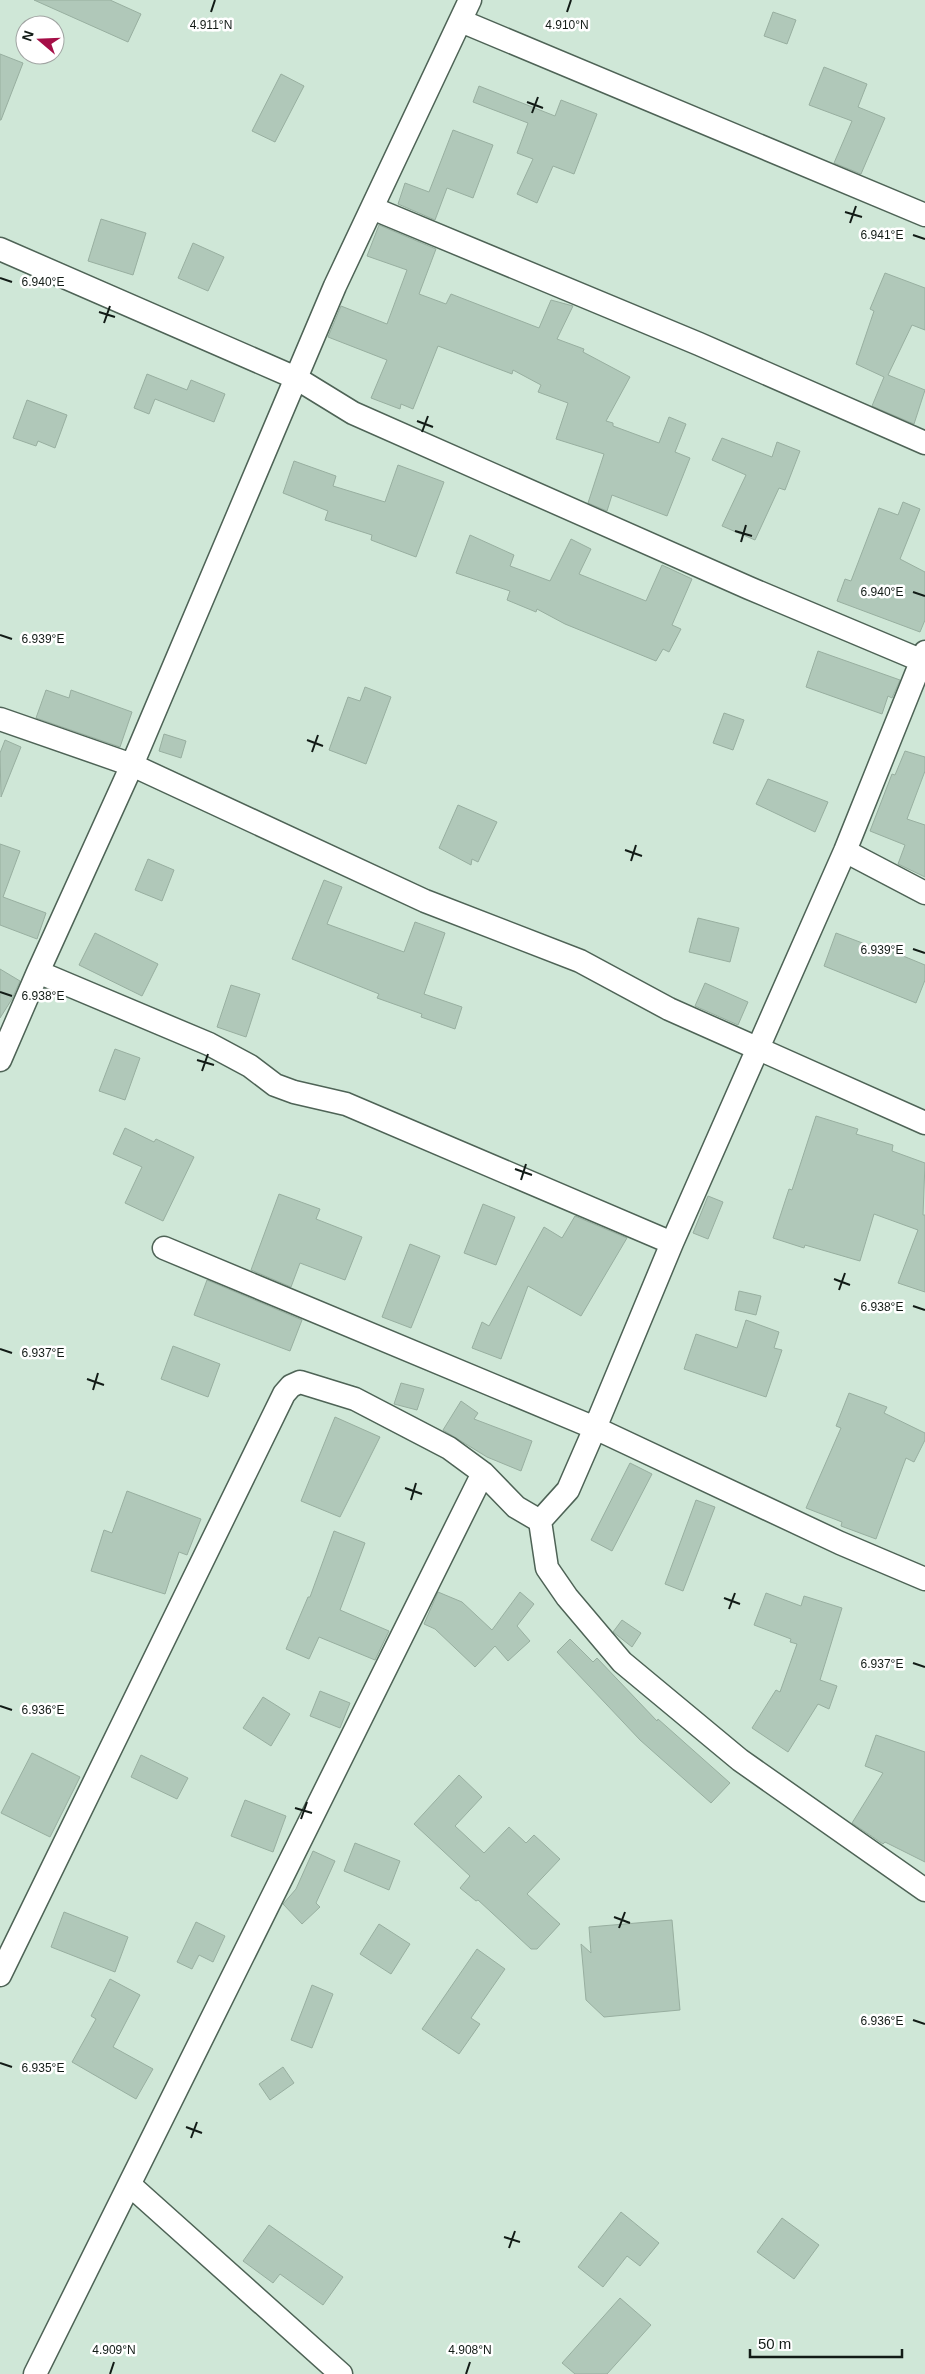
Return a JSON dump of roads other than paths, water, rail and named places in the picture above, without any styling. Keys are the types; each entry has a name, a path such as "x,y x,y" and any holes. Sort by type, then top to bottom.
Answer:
{"street":[{"path":"0,1060 132,765 335,286 470,0"},
{"path":"461,21 925,215"},
{"path":"372,208 699,344 925,443"},
{"path":"0,249 296,378 354,413 740,584 924,658 845,851 757,1046 568,1490 540,1520"},
{"path":"0,719 132,765 425,901 580,961 669,1009 757,1046 925,1123"},
{"path":"845,851 925,893"},
{"path":"38,972 209,1044 250,1066 275,1085 294,1092 346,1104 672,1243"},
{"path":"164,1248 595,1428 840,1544 925,1579"},
{"path":"0,1975 279,1403 290,1386 300,1382 355,1399 450,1448 483,1473 516,1506 540,1520"},
{"path":"38,2373 483,1473"},
{"path":"540,1520 547,1568 567,1597 622,1662 740,1760 925,1890"},
{"path":"130,2185 341,2374"}]}
